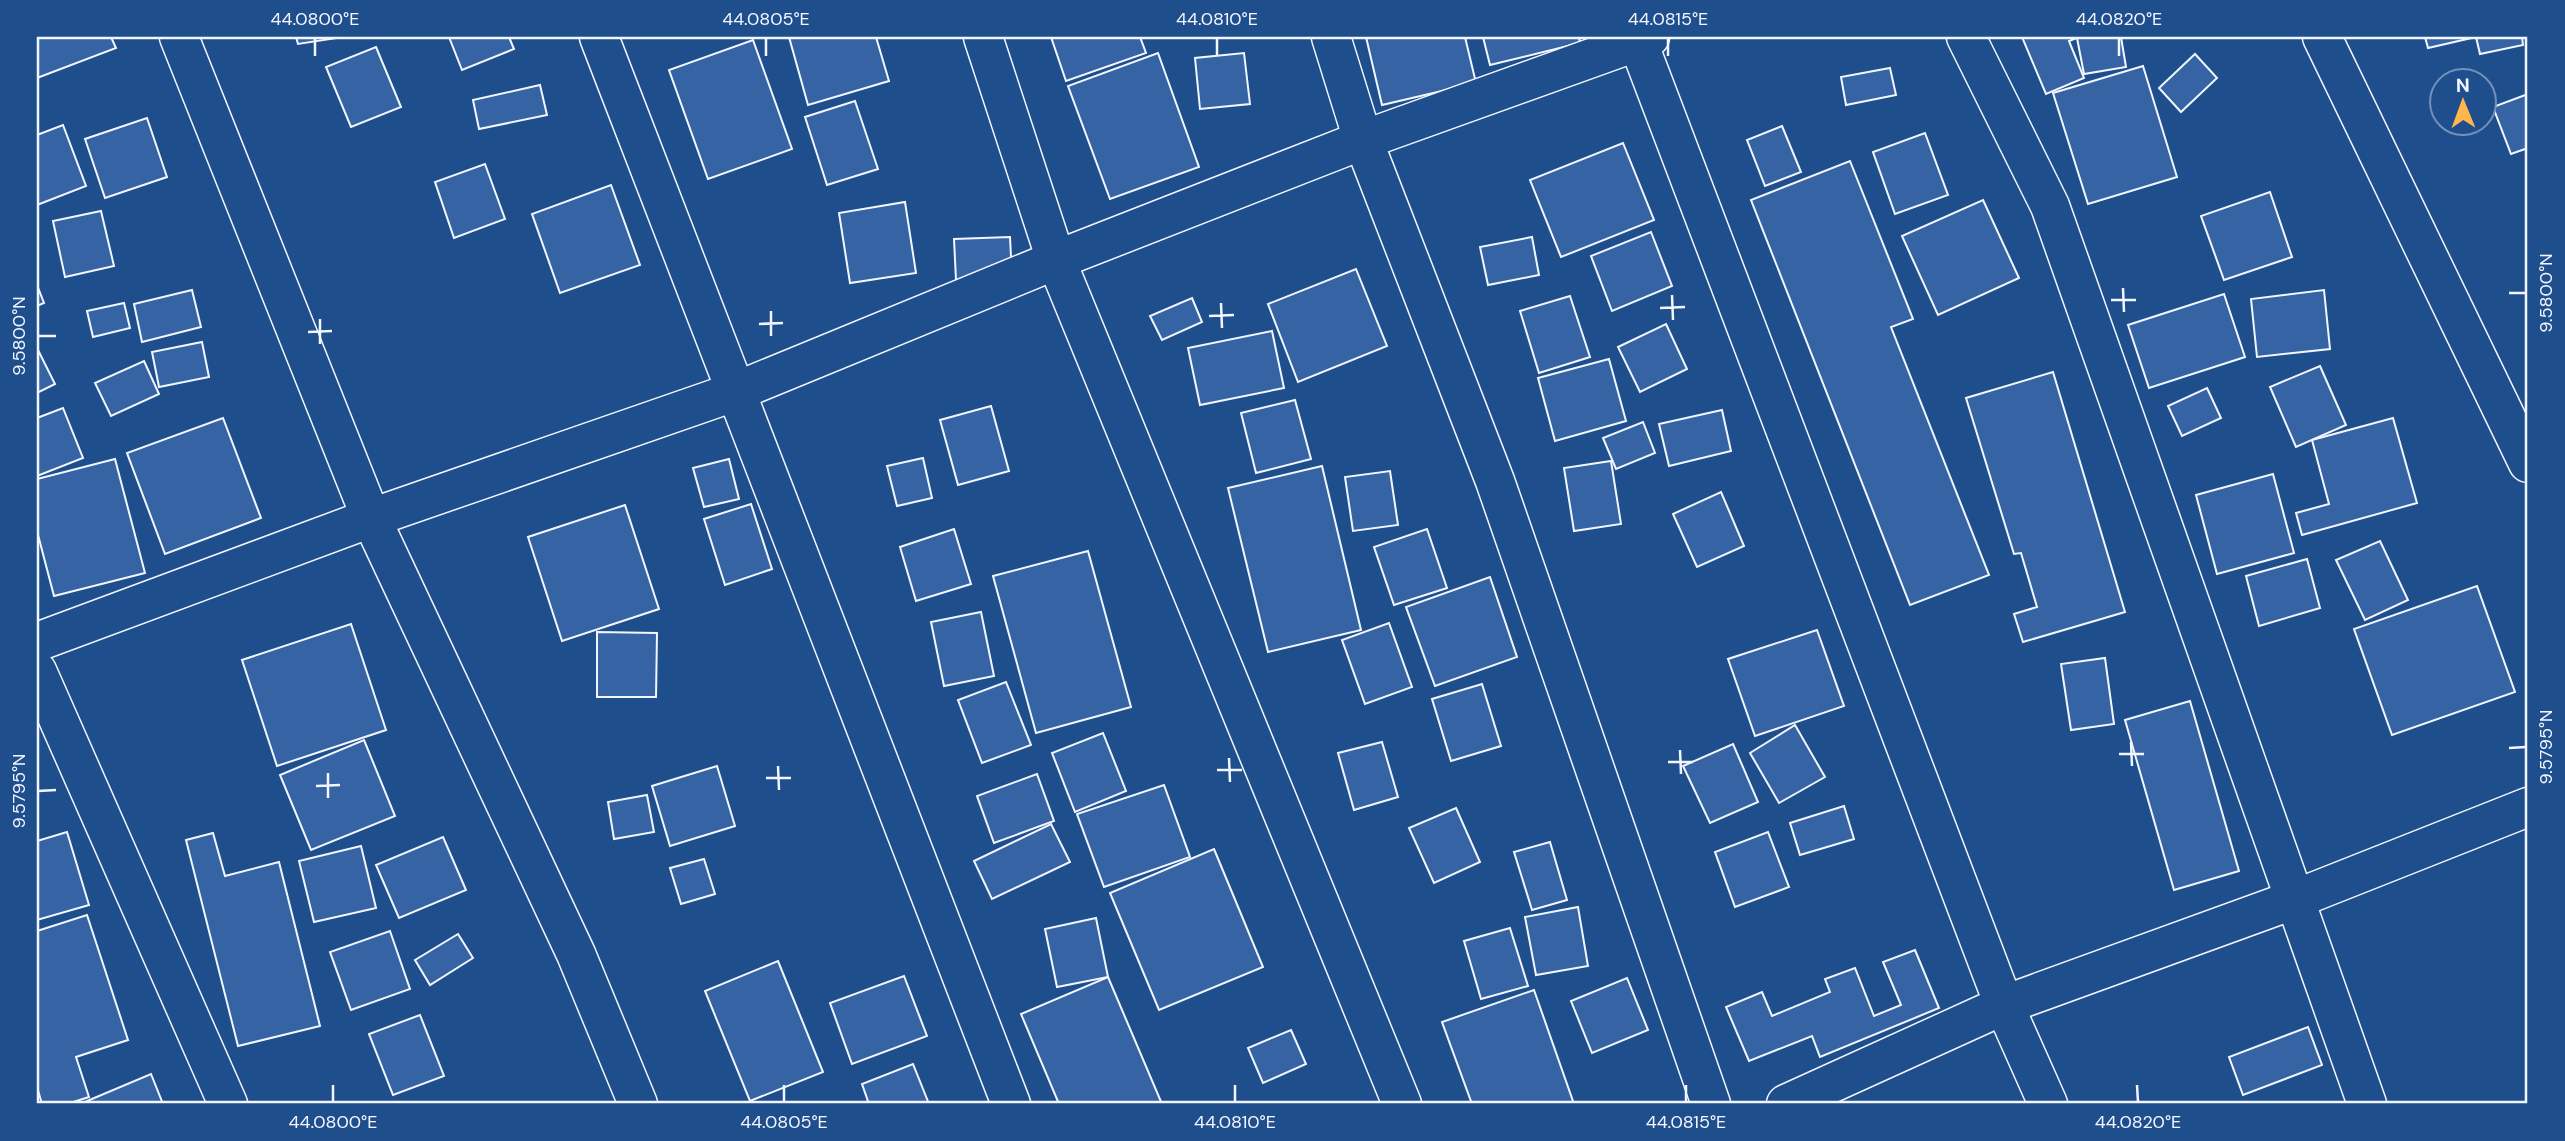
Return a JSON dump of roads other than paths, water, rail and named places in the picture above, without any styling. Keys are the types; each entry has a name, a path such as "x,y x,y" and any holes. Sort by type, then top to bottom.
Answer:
{"street":[{"path":"179,37 371,518 576,954 638,1104"},
{"path":"599,37 1011,1104"},
{"path":"983,37 1056,260 1402,1104"},
{"path":"1331,37 1363,139 1495,481 1711,1104"},
{"path":"1966,37 2050,206 2367,1104"},
{"path":"2322,37 2528,463"},
{"path":"37,642 371,518 737,391 1056,260 1363,139 1641,38 2004,1004 2048,1104"},
{"path":"37,671 229,1104"},
{"path":"1786,1104 2004,1004 2293,900 2528,807"}]}
